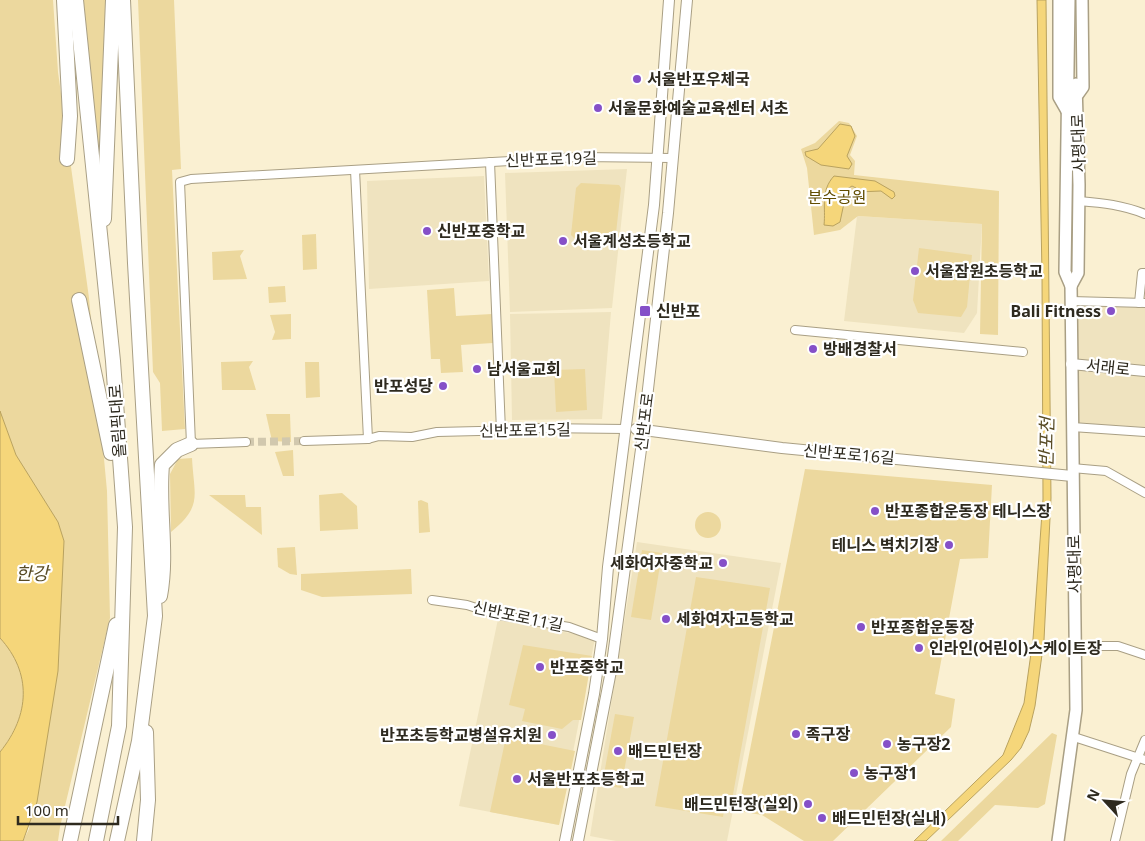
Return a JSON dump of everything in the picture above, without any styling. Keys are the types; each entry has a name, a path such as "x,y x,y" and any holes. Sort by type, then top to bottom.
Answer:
{"highway":[{"path":"64,0 70,116 67,159"},
{"path":"67,43 68,0"},
{"name":"올림픽대로","path":"76,0 113,361 125,536 119,726 96,841"},
{"path":"102,266 111,103 113,0"},
{"name":"올림픽대로","path":"119,841 146,691 155,616 135,263 123,0"},
{"path":"126,49 131,0"},
{"path":"79,300 108,430 125,536"},
{"path":"155,616 165,571 161,493 162,465 177,450 191,444"},
{"path":"70,841 123,597"},
{"path":"144,841 148,800 146,691"}],"main road":[{"name":"신반포로","path":"565,841 594,694 602,639 608,567 654,205 656,157 669,0"},
{"name":"신반포로","path":"578,841 611,671 646,406 687,0"},
{"path":"1059,0 1059,97 1068,113"},
{"name":"사평대로","path":"1058,841 1074,737 1076,710 1071,286 1065,272 1068,0"},
{"path":"1075,0 1076,97"},
{"name":"사평대로","path":"1071,286 1078,273 1079,202 1076,97 1083,87 1082,0"},
{"name":"서래로","path":"1071,364 1145,371"},
{"name":"신반포로16길","path":"626,429 642,429 782,448 1020,471 1052,474 1072,472"}],"street":[{"name":"신반포로19길","path":"501,431 490,162 580,157 672,158"},
{"path":"246,442 191,444 180,182 191,179 490,162"},
{"path":"355,170 368,439"},
{"path":"1079,202 1111,204 1145,214"},
{"path":"1071,300 1142,303 1142,273 1145,273"},
{"path":"796,330 1023,352"},
{"path":"1072,427 1145,432"},
{"name":"신반포로15길","path":"304,441 368,439 379,436 412,436 536,428 626,429"},
{"path":"1072,472 1106,472 1145,493"},
{"name":"신반포로11길","path":"432,600 466,605 498,615 569,627 602,639"},
{"path":"1075,646 1118,646 1145,655"},
{"path":"1074,737 1142,758"},
{"path":"1115,841 1131,774 1142,758 1145,740"}],"shaded area":[{"name":"서울계성초등학교","path":"627,169 612,308 510,312 505,173"},
{"name":"신반포중학교","path":"484,176 489,281 369,289 367,181"},
{"name":"서울잠원초등학교","path":"857,216 982,224 977,313 964,333 844,321"},
{"path":"1077,305 1145,306 1145,427 1077,423"},
{"path":"611,312 602,419 512,420 510,314"},
{"path":"637,542 781,563 727,841 616,841 590,836"},
{"path":"498,619 595,638 559,825 459,806"}],"green space":[{"path":"0,0 53,0 58,72 89,298 107,491 110,618 58,841 23,841 29,829 64,541 58,522 16,455 0,411"},
{"path":"82,0 110,0 102,158 98,158"},
{"path":"138,0 174,0 181,169 172,170 185,429 162,431 160,383 153,372"},
{"name":"분수공원","path":"839,121 849,123 857,136 850,155 855,161 854,175 999,191 998,335 980,334 982,224 858,216 840,230 814,235 807,168 801,149 815,143"},
{"path":"581,183 619,185 621,188 615,242 611,244 575,239 571,235 576,188"},
{"path":"316,234 317,269 303,270 302,235"},
{"path":"919,248 972,255 967,307 961,317 918,313 913,300"},
{"path":"244,250 240,256 247,279 213,280 212,252"},
{"path":"285,286 286,302 269,303 268,287"},
{"path":"454,288 456,316 492,314 493,343 461,345 463,372 441,373 440,359 431,359 427,290"},
{"path":"291,314 291,339 272,340 275,332 270,315"},
{"path":"253,361 249,367 256,390 222,390 221,362"},
{"path":"305,362 319,362 320,397 306,398"},
{"path":"585,369 587,410 556,412 554,370"},
{"path":"266,414 290,414 291,442 272,441"},
{"path":"293,450 294,476 283,476 275,452"},
{"path":"192,458 194,500 188,515 171,532 170,474 178,459"},
{"name":"반포종합운동장","path":"805,469 992,485 988,558 960,559 935,694 955,699 951,727 833,841 804,841 762,815 738,811"},
{"path":"342,493 357,506 358,529 320,531 319,495"},
{"path":"209,495 245,495 246,507 261,507 262,535"},
{"path":"421,500 428,503 430,532 419,533 418,501"},
{"path":"708,512 717,516 721,525 717,534 708,538 699,534 695,525 699,516"},
{"path":"295,547 297,575 290,574 278,567 277,548"},
{"path":"642,550 662,553 651,620 631,617"},
{"path":"411,569 412,594 322,597 301,590 301,574"},
{"path":"696,577 770,588 732,800 726,798 723,817 655,806"},
{"path":"0,638 11,652 18,666 23,680 24,695 17,723 10,738 0,752"},
{"path":"523,645 592,656 581,720 573,720 562,729 522,721 525,709 509,705"},
{"name":"배드민턴장","path":"615,714 634,717 621,788 602,785"},
{"path":"1052,733 1057,735 1045,804 1038,808 995,805 958,841 941,841"},
{"path":"506,737 575,751 559,825 490,812"}],"water":[{"name":"반포천","path":"1037,0 1046,0 1051,498 1044,640 1035,706 1029,731 1021,748 1011,760 926,841 914,841 1003,755 1024,703 1033,639 1043,499 1042,275"},
{"path":"840,124 851,126 855,136 847,156 852,164 849,169 821,165 806,156 805,152 818,149"},
{"path":"834,176 875,181 894,192 895,196 892,199 881,191 857,192 856,188 852,186 847,189 840,222 833,226 824,225 825,194"},
{"name":"한강","path":"0,411 16,455 58,522 64,541 58,671 37,802 23,841 0,841 0,752 17,724 22,709 23,694 18,665 0,638"}],"tunnel":[{"path":"246,442 304,441"}],"place":[{"name":"서울반포우체국","path":"637,79"},
{"name":"서울문화예술교육센터 서초","path":"598,108"},
{"name":"신반포중학교","path":"427,231"},
{"name":"서울계성초등학교","path":"563,241"},
{"name":"서울잠원초등학교","path":"915,271"},
{"name":"신반포","path":"645,311"},
{"name":"Bali Fitness","path":"1111,311"},
{"name":"방배경찰서","path":"813,349"},
{"name":"남서울교회","path":"477,369"},
{"name":"반포성당","path":"443,386"},
{"name":"반포종합운동장 테니스장","path":"875,511"},
{"name":"테니스 벽치기장","path":"949,545"},
{"name":"세화여자중학교","path":"723,563"},
{"name":"세화여자고등학교","path":"666,619"},
{"name":"반포종합운동장","path":"861,627"},
{"name":"인라인(어린이)스케이트장","path":"919,648"},
{"name":"반포중학교","path":"540,667"},
{"name":"족구장","path":"796,734"},
{"name":"반포초등학교병설유치원","path":"552,735"},
{"name":"농구장2","path":"887,744"},
{"name":"배드민턴장","path":"618,751"},
{"name":"농구장1","path":"854,773"},
{"name":"서울반포초등학교","path":"517,779"},
{"name":"배드민턴장(실외)","path":"808,804"},
{"name":"배드민턴장(실내)","path":"822,818"}]}
